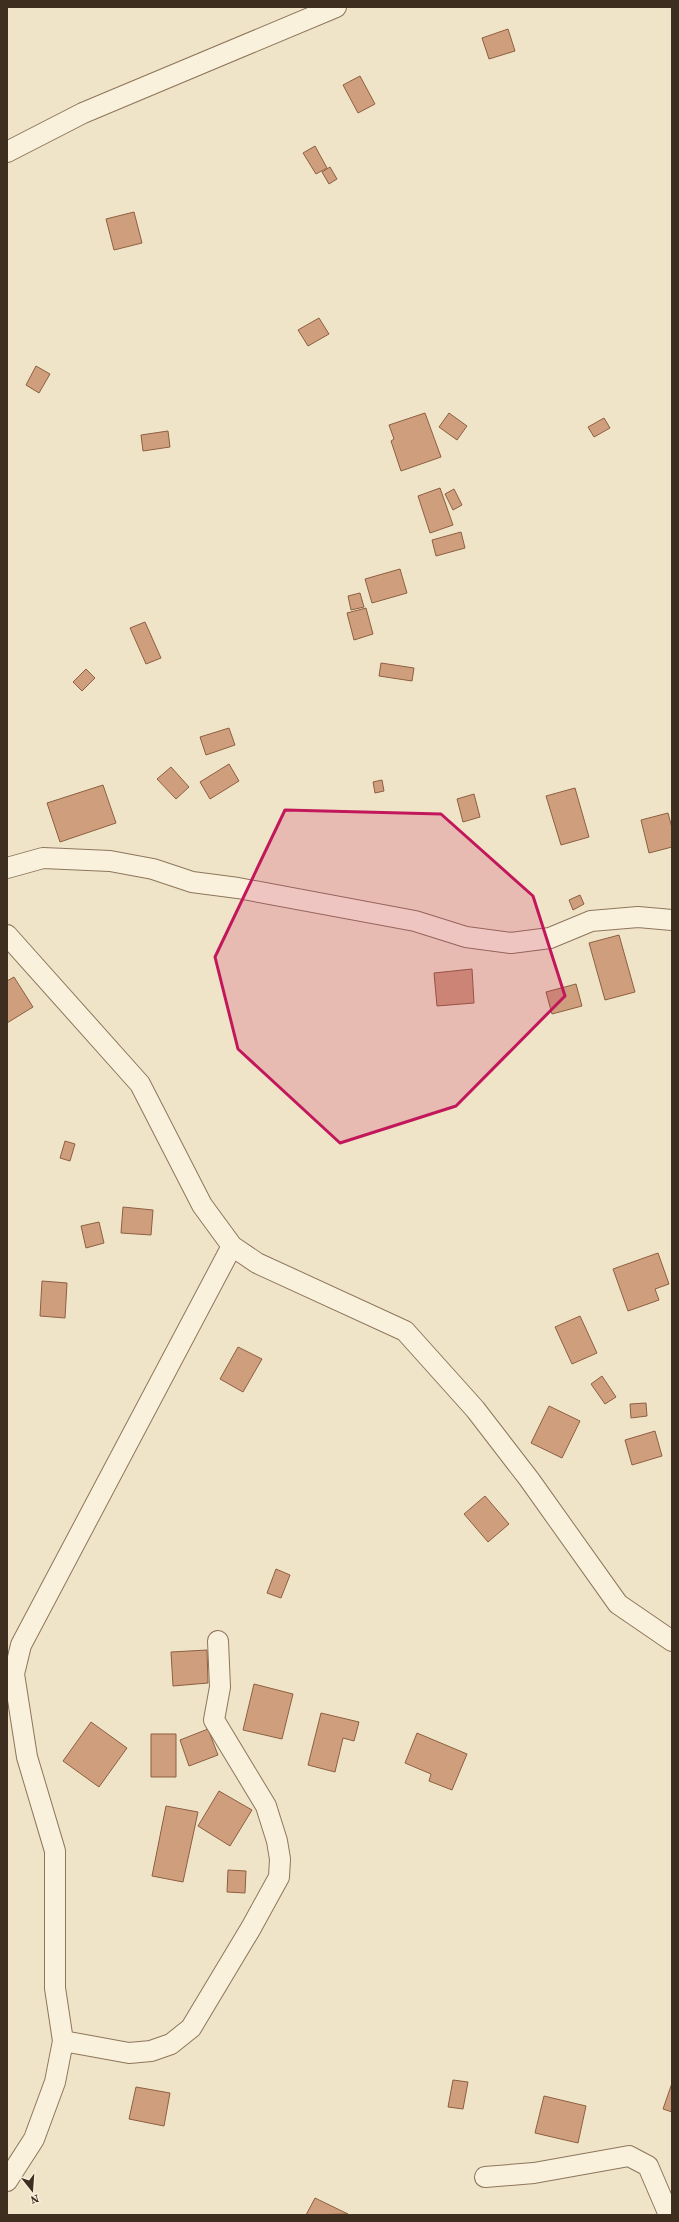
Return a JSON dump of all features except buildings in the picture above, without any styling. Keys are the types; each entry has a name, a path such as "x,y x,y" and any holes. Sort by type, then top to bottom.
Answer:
{"street":[{"path":"7,152 84,113 336,7"},
{"path":"7,868 44,858 110,861 154,869 192,882 238,888 415,921 466,937 511,943 550,938 591,921 638,917 672,920"},
{"path":"7,935 140,1084 202,1205 232,1246 257,1262 405,1331 475,1409 529,1479 618,1604 672,1642"},
{"path":"7,2181 34,2139 55,2082 63,2041 55,1988 55,1851 27,1757 14,1674 22,1645 232,1246"},
{"path":"63,2041 129,2053 151,2051 171,2044 191,2028 251,1928 279,1877 280,1859 277,1841 266,1806 214,1720 220,1687 218,1641"},
{"path":"485,2177 534,2173 630,2156 648,2166 669,2215"}],"highlighted area":[{"path":"285,810 441,814 533,896 565,996 456,1106 340,1143 238,1049 215,957"}]}
